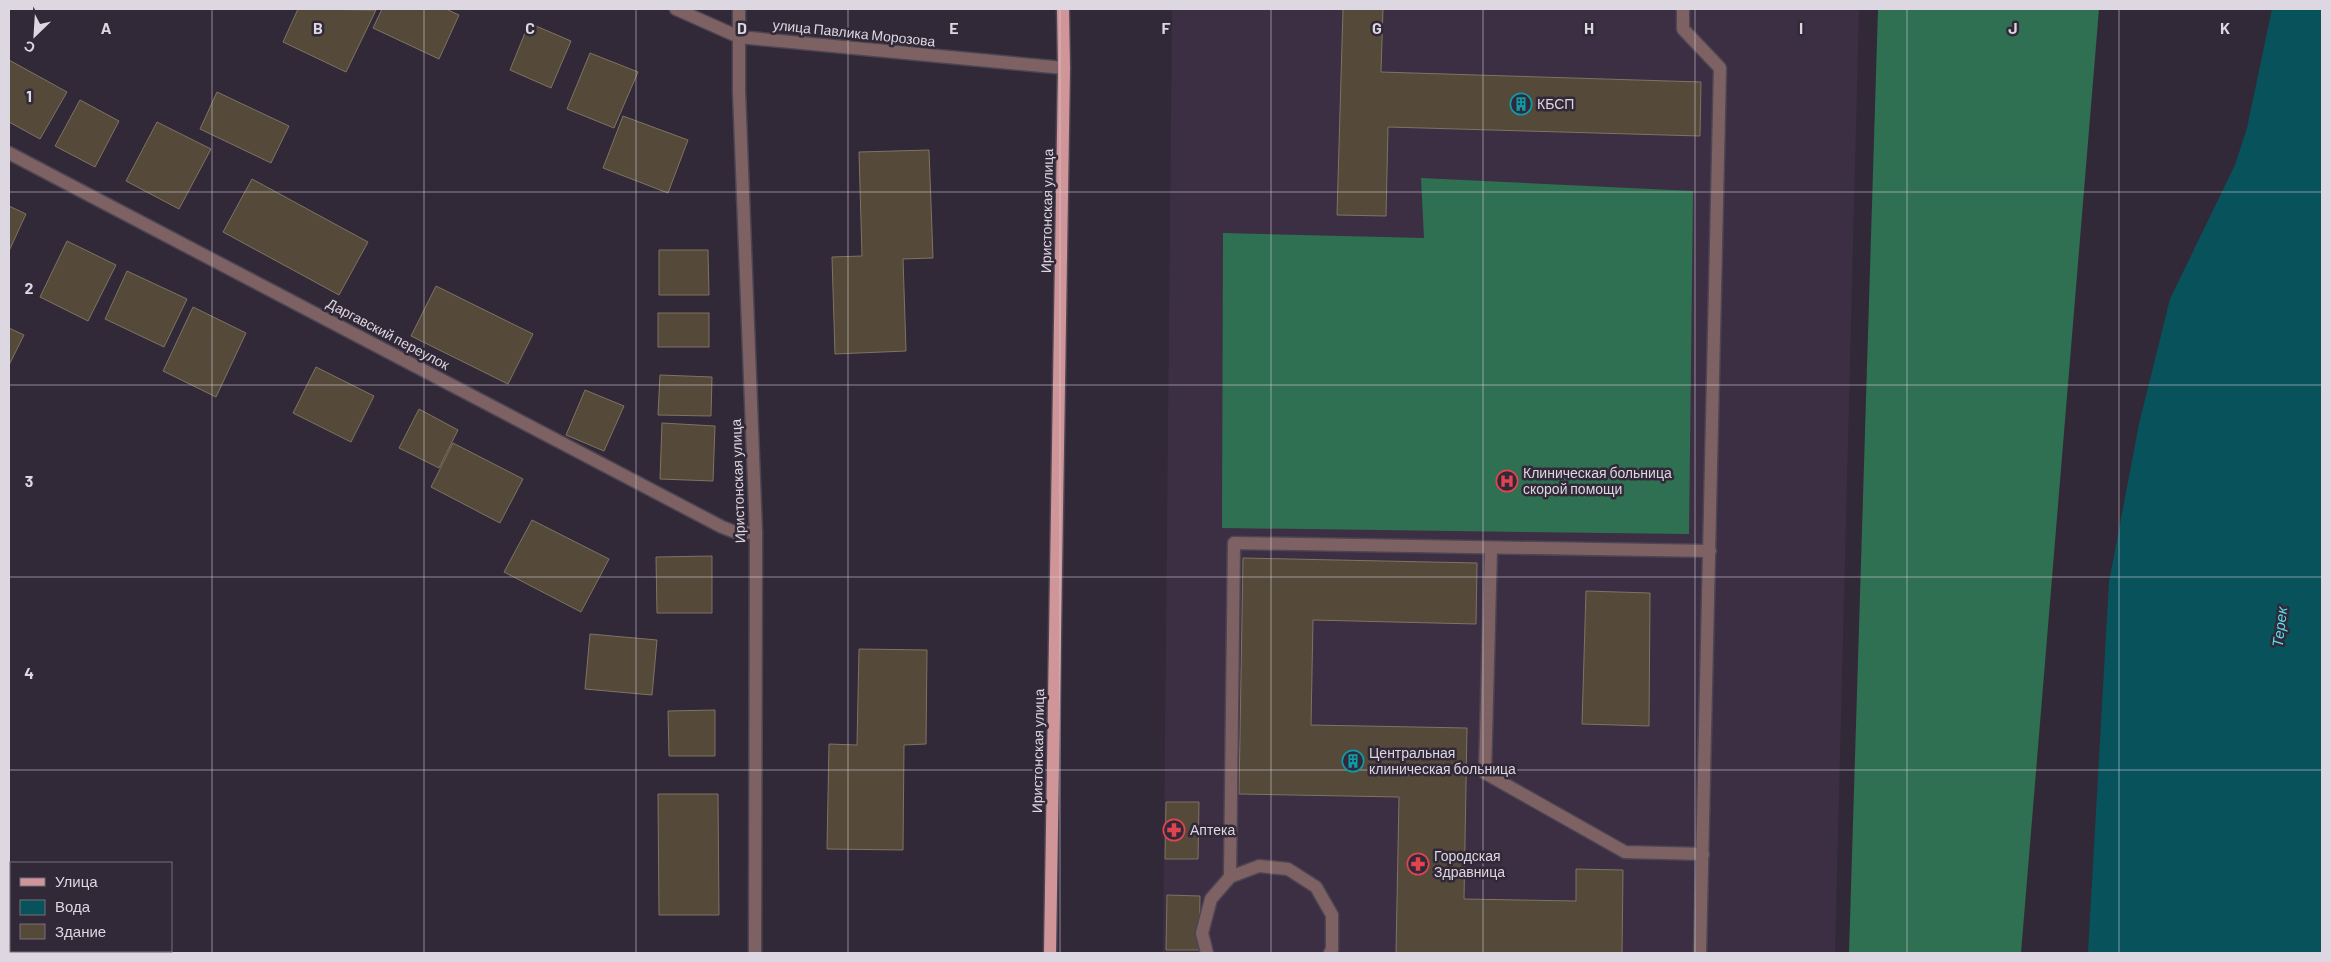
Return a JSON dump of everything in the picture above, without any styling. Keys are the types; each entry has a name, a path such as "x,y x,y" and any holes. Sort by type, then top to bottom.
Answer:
{"main road":[{"name":"Иристонская улица","path":"1050,953 1064,9"}],"street":[{"name":"улица Павлика Морозова","path":"676,9 739,36 1064,68"},
{"name":"Иристонская улица","path":"739,9 739,91 756,533 755,953"},
{"path":"1683,9 1682,29 1720,68 1700,953"},
{"name":"Даргавский переулок","path":"9,152 722,527 735,532 756,533"},
{"path":"1230,877 1234,543 1710,551"},
{"path":"1491,548 1485,773 1625,852 1702,854"},
{"path":"1207,953 1202,933 1211,899 1230,877 1259,866 1288,869 1316,886 1332,915 1332,949 1330,953"}],"shaded area":[{"name":"Клиническая больница скорой помощи","path":"1172,9 1859,9 1835,953 1163,953"}],"green space":[{"path":"1878,9 2099,9 2021,953 1849,953"},
{"path":"1421,178 1693,191 1689,534 1222,528 1223,233 1424,238"}],"water":[{"name":"Терек","path":"2272,9 2322,9 2322,953 2088,953 2109,582 2139,424 2170,299 2235,165 2247,128"}],"building":[{"path":"298,9 376,10 346,72 283,42"},
{"path":"382,9 446,9 459,15 439,59 373,28"},
{"name":"КБСП","path":"1343,9 1383,9 1381,72 1701,82 1700,136 1388,127 1386,216 1337,215"},
{"path":"529,23 571,41 551,88 510,70"},
{"path":"590,53 638,72 614,128 567,109"},
{"path":"9,60 67,92 40,139 9,122"},
{"path":"217,92 289,126 271,163 200,129"},
{"path":"80,100 119,121 95,167 55,146"},
{"path":"623,116 688,140 668,193 603,168"},
{"path":"157,122 211,149 179,209 126,181"},
{"path":"929,150 933,258 903,259 906,351 835,354 832,257 862,256 859,152"},
{"path":"252,179 368,242 339,295 223,232"},
{"path":"9,206 26,214 9,251"},
{"path":"67,241 116,265 88,321 40,297"},
{"path":"659,250 708,250 709,295 659,295"},
{"path":"127,271 187,299 164,347 105,319"},
{"path":"436,286 533,334 508,384 411,336"},
{"path":"193,307 246,333 216,397 163,371"},
{"path":"658,313 709,313 709,347 658,347"},
{"path":"9,328 24,335 9,365"},
{"path":"316,367 374,396 351,442 293,413"},
{"path":"660,375 712,377 711,416 658,415"},
{"path":"585,390 624,406 604,451 566,435"},
{"path":"419,409 458,430 439,468 399,448"},
{"path":"662,423 715,426 713,481 660,479"},
{"path":"453,443 523,479 500,523 431,487"},
{"path":"532,520 609,559 581,612 504,572"},
{"path":"712,556 712,613 657,613 656,557"},
{"name":"Центральная клиническая больница","path":"1243,558 1477,563 1476,624 1313,620 1311,725 1467,728 1464,899 1576,901 1576,869 1623,870 1622,953 1396,953 1399,797 1239,794"},
{"path":"1586,591 1650,593 1649,726 1582,724"},
{"path":"590,634 657,640 652,695 585,689"},
{"path":"859,649 927,650 926,744 904,745 903,850 827,849 829,744 857,745"},
{"path":"715,710 715,756 669,756 668,711"},
{"path":"658,794 718,794 719,915 659,915"},
{"path":"1166,802 1199,802 1198,859 1165,859"},
{"path":"1167,895 1200,896 1199,950 1166,950"},
{"path":"9,915 10,950 9,953"},
{"path":"60,952 62,953 27,953"}],"place":[{"name":"КБСП","path":"1521,104"},
{"name":"Клиническая больница скорой помощи","path":"1507,481"},
{"name":"Центральная клиническая больница","path":"1353,761"},
{"name":"Аптека","path":"1174,830"},
{"name":"Городская Здравница","path":"1418,864"}]}
